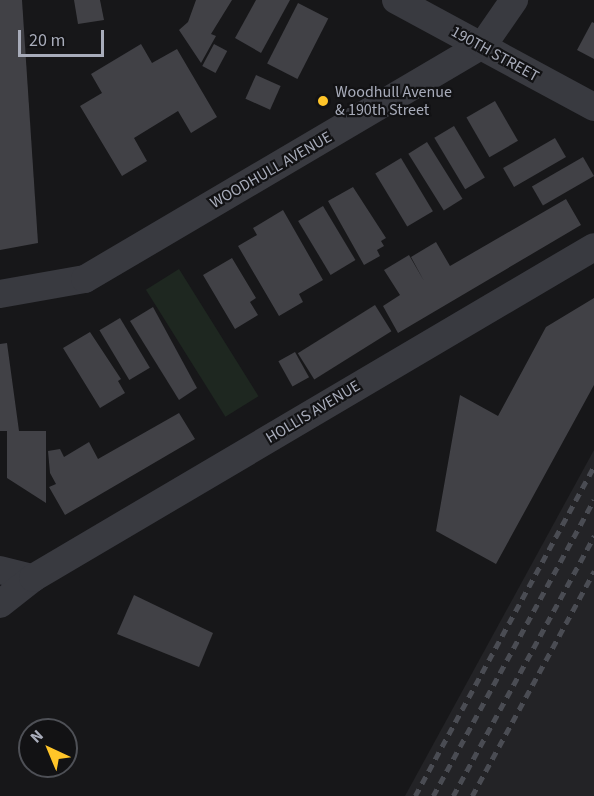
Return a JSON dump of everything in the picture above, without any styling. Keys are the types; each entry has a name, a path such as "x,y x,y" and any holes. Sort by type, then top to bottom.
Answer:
{"street":[{"name":"190TH STREET","path":"396,0 594,107"},
{"name":"WOODHULL AVENUE","path":"0,294 79,282 483,45 514,0"},
{"name":"HOLLIS AVENUE","path":"0,604 33,578 594,247"},
{"path":"0,570 33,578"}],"shaded area":[{"path":"179,269 258,396 225,417 146,290"},
{"path":"594,450 594,796 405,796"}],"building":[{"path":"0,0 22,0 38,243 0,250"},
{"path":"74,0 100,0 104,20 78,24"},
{"path":"196,0 232,0 211,34 216,36 201,63 179,30 188,22"},
{"path":"256,0 290,0 261,53 235,38"},
{"path":"298,3 328,18 297,79 267,64"},
{"path":"592,22 594,23 594,59 577,50"},
{"path":"141,44 152,63 177,49 217,117 191,133 178,111 134,138 147,161 122,176 80,106 102,93 91,74"},
{"path":"214,44 227,51 216,73 202,66"},
{"path":"256,75 281,86 270,110 245,99"},
{"path":"495,101 518,141 489,157 466,118"},
{"path":"454,126 485,177 465,189 434,138"},
{"path":"555,138 566,157 514,187 503,168"},
{"path":"427,142 463,199 444,210 408,154"},
{"path":"583,157 594,176 543,206 532,186"},
{"path":"401,158 433,211 407,227 375,173"},
{"path":"353,187 386,238 381,241 384,246 377,250 380,256 364,265 328,201"},
{"path":"566,199 581,225 398,333 383,306 400,295 384,270 409,255 424,281 411,257 436,242 450,266"},
{"path":"323,206 355,260 331,275 298,221"},
{"path":"283,210 323,280 299,294 303,302 279,316 238,246 257,235 253,228"},
{"path":"232,258 256,298 250,302 258,315 235,329 203,275"},
{"path":"594,298 594,385 496,564 436,531 460,395 498,416 546,327"},
{"path":"375,305 391,331 314,380 298,353"},
{"path":"153,307 197,388 179,400 130,321"},
{"path":"120,318 150,368 129,380 99,330"},
{"path":"90,332 121,379 118,381 125,393 100,408 63,348"},
{"path":"7,343 19,431 46,431 46,503 7,478 7,431 0,431 0,344"},
{"path":"295,352 309,377 292,387 278,361"},
{"path":"179,413 195,439 65,515 49,487 56,484 50,473 48,451 60,449 64,457 89,442 98,459"},
{"path":"134,595 213,633 199,667 117,634"}],"railway":[{"path":"415,796 594,466"},
{"path":"433,796 594,500"},
{"path":"453,796 594,536"},
{"path":"472,796 594,571"}],"place":[{"name":"Woodhull Avenue & 190th Street","path":"323,101"}]}
